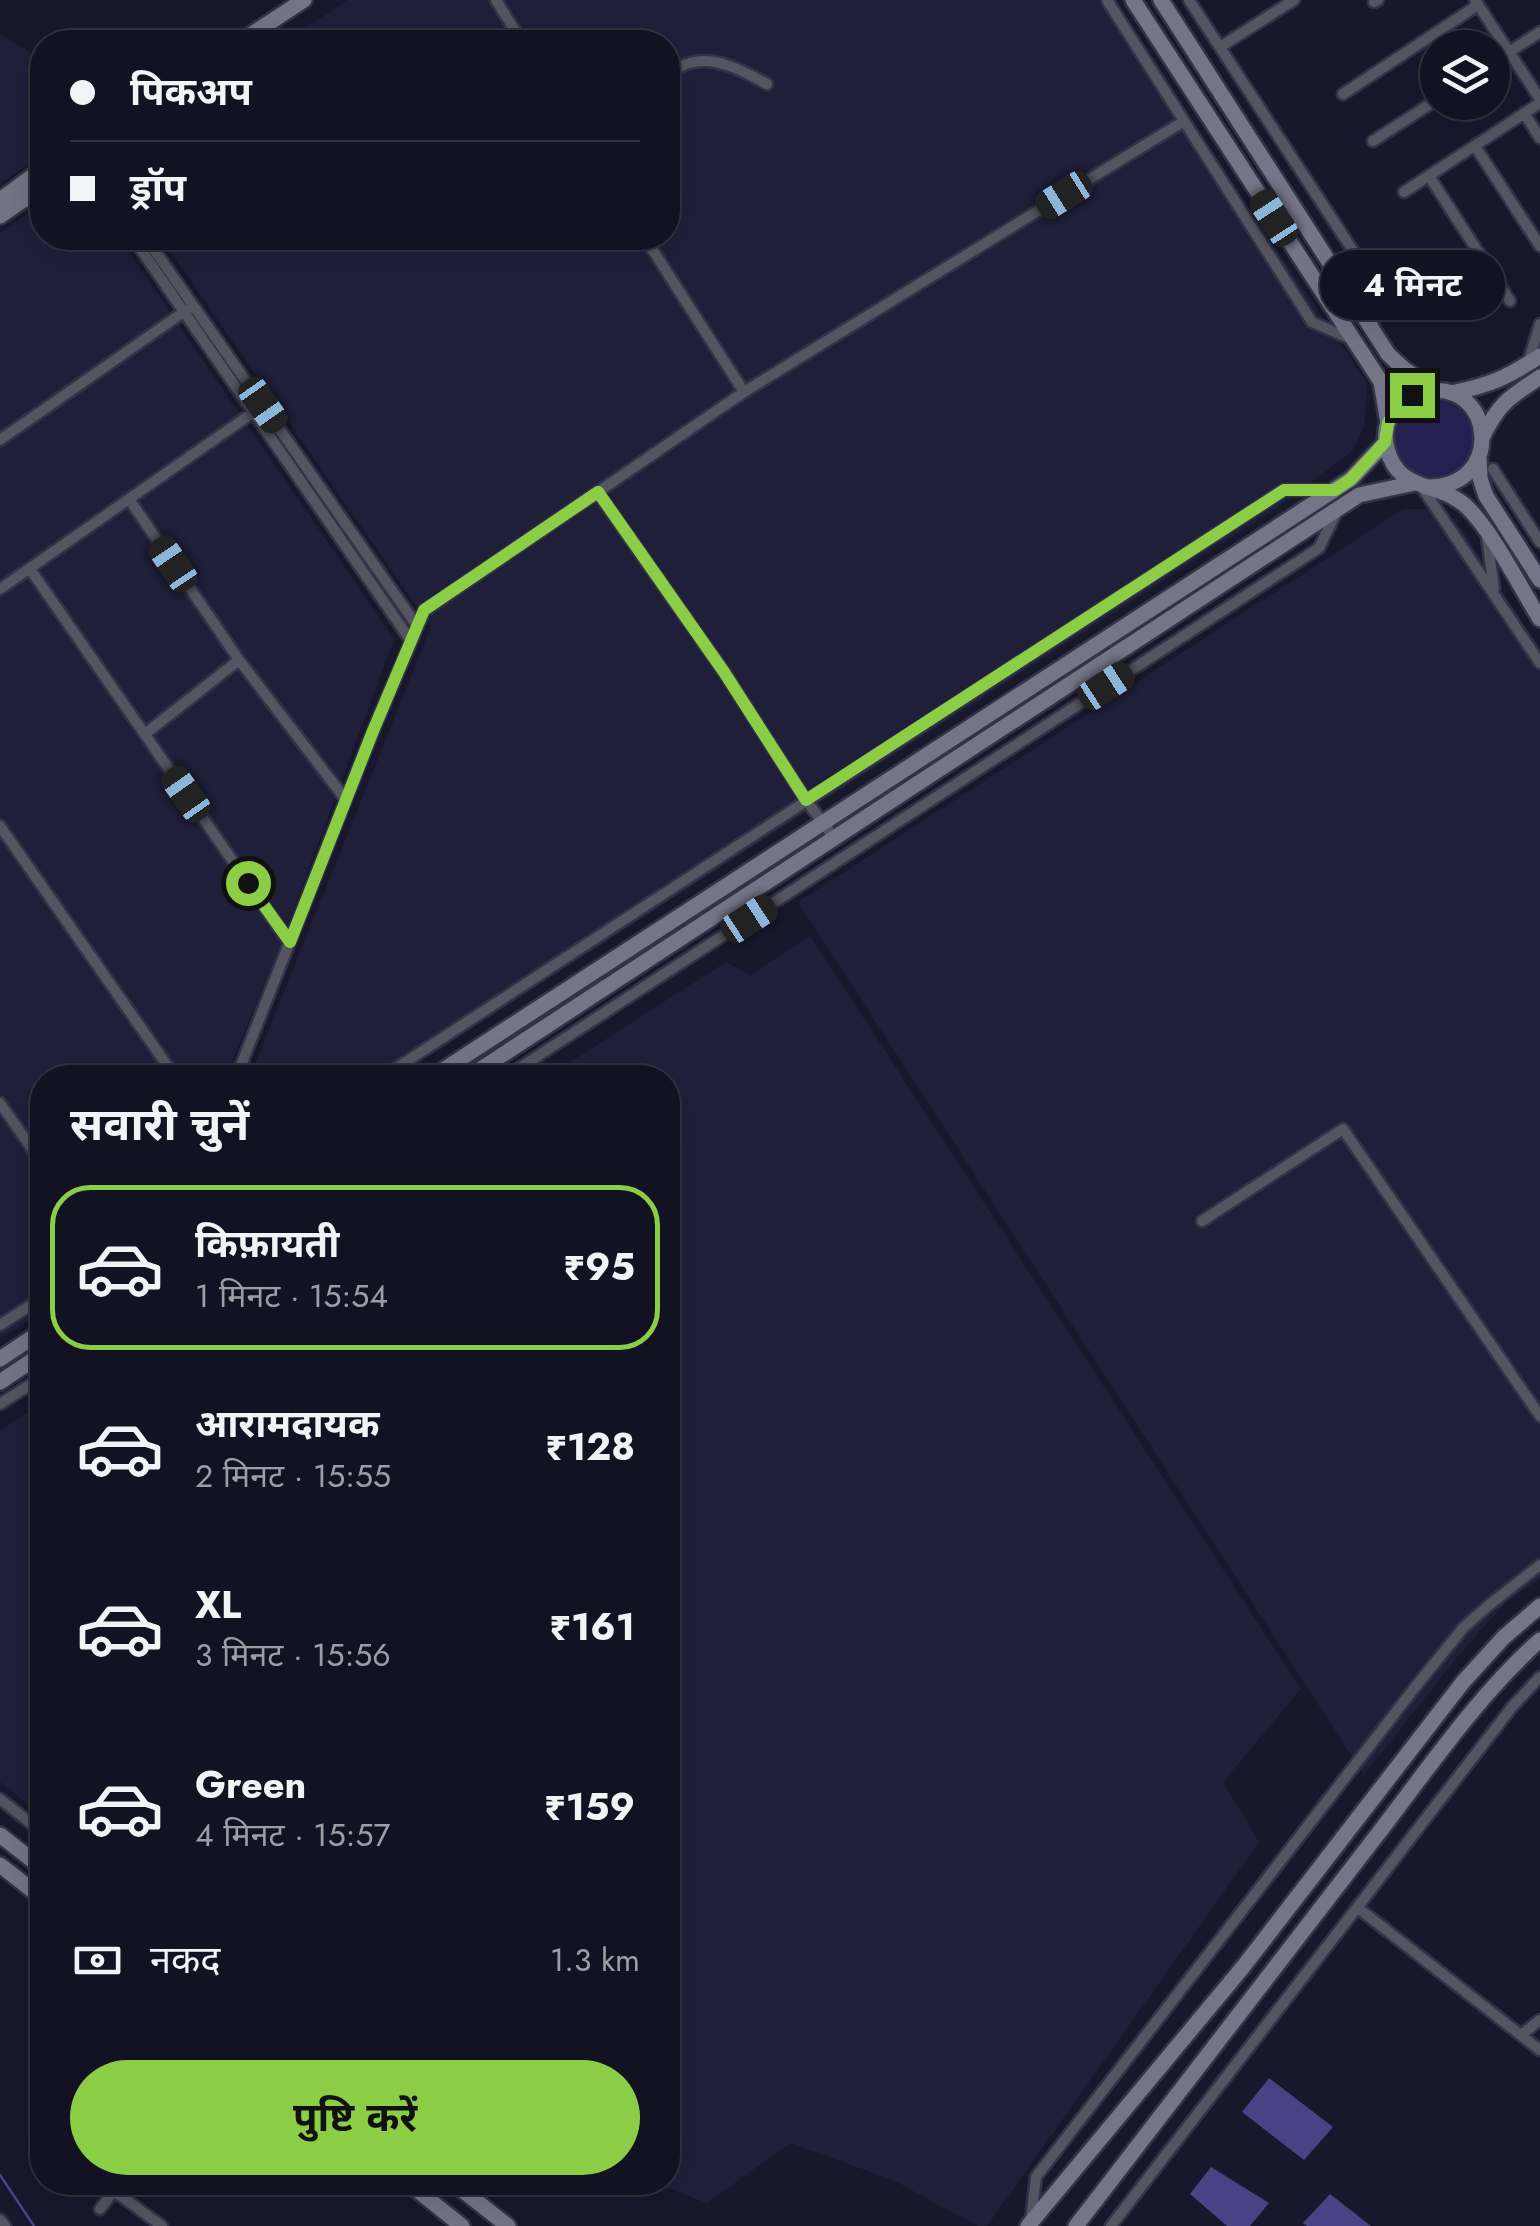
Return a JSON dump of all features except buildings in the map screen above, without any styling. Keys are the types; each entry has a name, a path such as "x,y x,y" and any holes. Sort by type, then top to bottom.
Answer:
{"street":[{"path":"258,30 304,0"},
{"path":"496,0 515,30"},
{"path":"1107,0 1312,322 1354,341"},
{"path":"1133,0 1380,382 1388,423"},
{"path":"1161,0 1388,354 1404,369 1464,400 1475,412 1483,436"},
{"path":"1190,0 1378,289 1372,329"},
{"path":"1220,47 1294,0"},
{"path":"1343,94 1476,2 1495,30"},
{"path":"1404,192 1540,101 1510,52 1540,32"},
{"path":"680,67 709,60 767,84"},
{"path":"1373,141 1420,111"},
{"path":"1524,114 1540,138"},
{"path":"241,1065 424,610 744,392 1184,121"},
{"path":"1474,146 1540,246"},
{"path":"1429,176 1510,301"},
{"path":"0,200 30,179"},
{"path":"0,216 30,195"},
{"path":"142,250 188,308 417,626"},
{"path":"153,250 188,308"},
{"path":"653,250 744,392"},
{"path":"0,440 188,308"},
{"path":"1540,324 1534,360 1504,379 1479,387 1412,395 1394,411 1385,442 1390,460 1404,477 1454,495 1471,511 1540,620"},
{"path":"1540,378 1494,412 1483,436 1480,457 1480,478 1486,496 1540,580"},
{"path":"0,590 258,408"},
{"path":"258,408 411,641"},
{"path":"451,1065 1335,490 1351,479 1385,442"},
{"path":"487,1065 1359,495 1454,483 1470,472 1480,457"},
{"path":"1493,469 1540,544"},
{"path":"1421,485 1540,663"},
{"path":"401,1065 1284,490 1335,490"},
{"path":"598,492 834,838"},
{"path":"129,499 240,660 346,800"},
{"path":"524,1065 1319,548 1338,508"},
{"path":"1487,534 1494,595"},
{"path":"1513,539 1540,544"},
{"path":"30,568 290,942"},
{"path":"145,734 240,660"},
{"path":"0,826 167,1065"},
{"path":"0,1103 30,1146"},
{"path":"1202,1221 1343,1128 1540,1416"},
{"path":"0,1325 30,1306"},
{"path":"0,1359 30,1339"},
{"path":"0,1382 30,1362"},
{"path":"0,1404 30,1385"},
{"path":"1029,2223 1036,2177 1416,1686 1464,1627 1540,1565"},
{"path":"1029,2223 1243,1967 1462,1682 1540,1606"},
{"path":"1076,2226 1475,1710 1518,1659 1540,1640"},
{"path":"1111,2226 1512,1707 1540,1677"},
{"path":"0,1799 30,1823"},
{"path":"0,1835 30,1859"},
{"path":"0,1865 30,1889"},
{"path":"1358,1908 1540,2050"},
{"path":"1520,2034 1540,2020"},
{"path":"100,2209 111,2195"},
{"path":"126,2195 162,2226"},
{"path":"424,2195 462,2226"},
{"path":"469,2195 508,2226"},
{"path":"0,2220 5,2226"}],"shaded area":[{"path":"348,0 1108,0 1367,383 1364,427 1352,451 1278,507 415,1065 255,1065 431,627 169,250 680,250 680,30 302,30"},
{"path":"0,34 30,53 30,163 0,184"},
{"path":"30,212 30,250 127,250 394,639 280,946 231,1065 30,1065 30,1319 0,1339 0,233"},
{"path":"1434,400 1462,411 1473,439 1462,467 1434,478 1406,467 1395,439 1406,411"},
{"path":"1403,509 1426,509 1456,520 1540,649 1540,1579 1508,1600 1458,1656 1364,1775 798,902"},
{"path":"810,936 1301,1689 1223,1782 1259,1842 987,2226 978,2226 893,2180 790,2143 707,2203 680,2193 680,1065 566,1065 726,962 750,975"},
{"path":"30,1411 30,1806 0,1782 0,1431"},
{"path":"1269,2078 1333,2127 1304,2160 1242,2112"},
{"path":"1211,2167 1269,2203 1250,2226 1227,2226 1190,2194"},
{"path":"1330,2194 1371,2226 1303,2223"}],"waterway":[{"path":"0,2175 34,2226"}],"route":[{"path":"248,883 290,942 424,610 598,492 724,672 806,800 1284,490 1335,490 1351,479 1385,442 1394,411 1412,395"}]}
